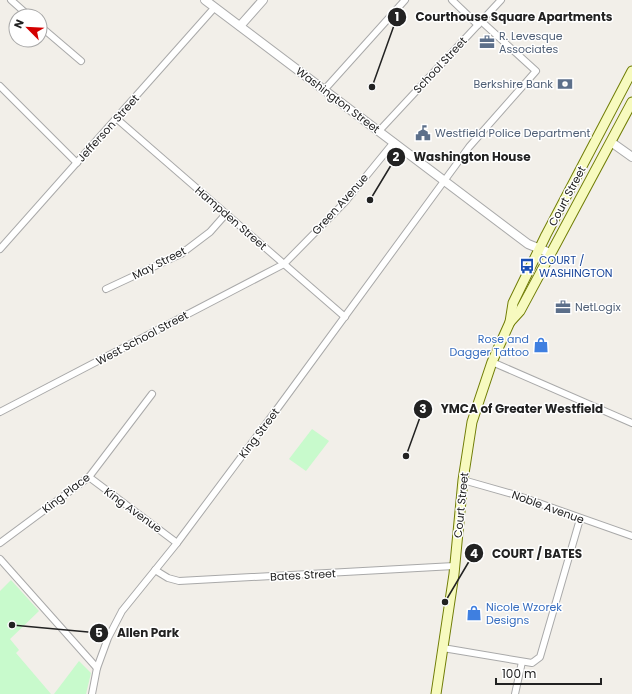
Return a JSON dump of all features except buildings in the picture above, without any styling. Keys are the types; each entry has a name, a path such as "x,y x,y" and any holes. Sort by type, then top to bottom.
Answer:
{"main road":[{"name":"Court Street","path":"436,694 454,566 463,480 472,422 492,362 510,322 513,303 570,191 631,77"},
{"name":"Court Street","path":"510,322 520,311 550,253 582,198 632,102"},
{"path":"600,135 611,142"},
{"path":"570,191 582,198"}],"street":[{"path":"11,0 20,8"},
{"name":"Washington Street","path":"205,0 325,89 528,244 550,253"},
{"path":"240,26 263,0"},
{"path":"325,89 405,0"},
{"path":"452,0 480,23"},
{"name":"School Street","path":"379,131 501,0"},
{"name":"Jefferson Street","path":"0,249 117,119 214,7"},
{"name":"King Street","path":"92,694 97,668 108,638 122,611 177,542 345,317 469,147 536,71 480,23"},
{"path":"48,33 81,61"},
{"path":"0,86 77,163"},
{"name":"Hampden Street","path":"117,119 225,215 345,317"},
{"name":"Green Avenue","path":"284,264 340,207 394,142"},
{"path":"611,142 632,157"},
{"name":"May Street","path":"106,289 181,254 210,232 225,215"},
{"name":"West School Street","path":"0,412 284,264"},
{"path":"492,362 632,423"},
{"name":"King Place","path":"0,543 88,477 152,394"},
{"name":"King Avenue","path":"88,477 177,542"},
{"name":"Noble Avenue","path":"463,480 516,495 580,519 632,536"},
{"path":"443,648 522,662 532,662 540,658 580,519"},
{"path":"0,559 97,668"},
{"name":"Bates Street","path":"155,570 168,578 179,581 454,566"},
{"path":"515,694 522,662"}],"green space":[{"path":"312,429 329,441 306,471 289,459"},
{"path":"11,580 39,611 10,639 19,650 16,653 51,694 0,694 0,591"},
{"path":"79,661 91,673 86,694 54,694"}],"place":[{"name":"R. Levesque Associates","path":"487,42"},
{"name":"Berkshire Bank","path":"565,84"},
{"name":"Courthouse Square Apartments","path":"372,87"},
{"name":"Westfield Police Department","path":"423,133"},
{"name":"Washington House","path":"370,200"},
{"name":"COURT / WASHINGTON","path":"527,266"},
{"name":"NetLogix","path":"563,307"},
{"name":"Rose and Dagger Tattoo","path":"541,345"},
{"name":"YMCA of Greater Westfield","path":"406,456"},
{"name":"COURT / BATES","path":"445,602"},
{"name":"Nicole Wzorek Designs","path":"474,613"},
{"name":"Allen Park","path":"12,625"}]}
